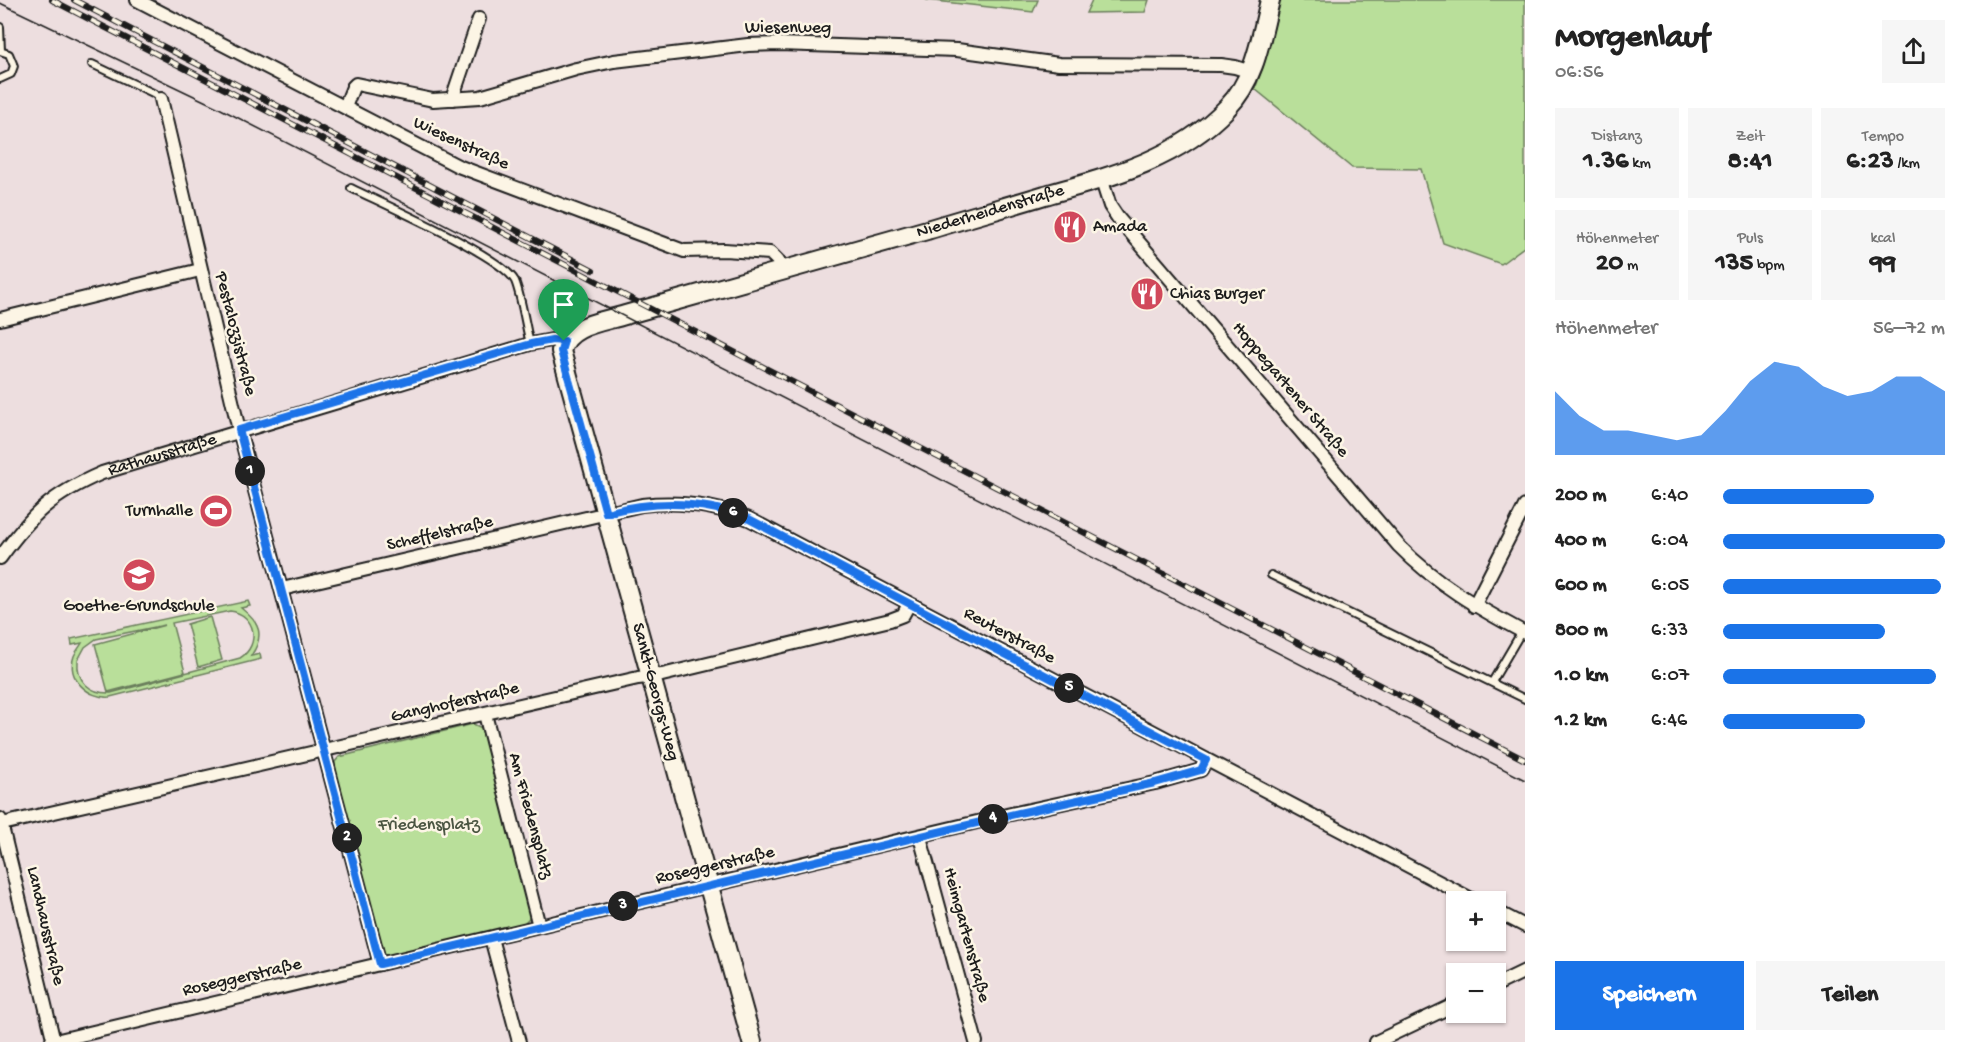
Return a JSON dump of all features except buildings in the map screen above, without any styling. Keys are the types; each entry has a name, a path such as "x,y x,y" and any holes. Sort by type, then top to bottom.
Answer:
{"street":[{"name":"Wiesenstraße","path":"137,0 458,166 684,251 724,250 770,253 778,261 782,271"},
{"name":"Niederheidenstraße","path":"625,315 1101,178 1156,158 1198,133 1229,107 1239,95 1251,72 1270,0"},
{"path":"452,99 479,19"},
{"name":"Wiesenweg","path":"345,107 353,87 361,84 432,100 480,97 576,69 614,61 748,45 780,44 957,51 1059,64 1221,65 1251,72"},
{"name":"Pestalozzistraße","path":"160,99 239,430 324,751"},
{"name":"Hoppegartener Straße","path":"1101,178 1110,206 1118,218 1399,546 1416,563 1474,606 1524,632"},
{"path":"0,319 200,270"},
{"name":"Rathausstraße","path":"0,558 38,510 73,486 102,473 531,344 552,340 564,341 572,332 625,315"},
{"name":"Sankt-Georgs-Weg","path":"564,341 561,351 752,1042"},
{"name":"Reuterstraße","path":"606,513 642,505 690,504 729,511 749,519 1456,891"},
{"path":"1474,606 1525,506"},
{"name":"Scheffelstraße","path":"282,589 606,513"},
{"name":"Ganghoferstraße","path":"1,822 663,675 890,620 903,615 909,604"},
{"name":"Am Friedensplatz","path":"485,714 539,926"},
{"path":"324,751 380,964"},
{"name":"Roseggerstraße","path":"53,1042 1194,772 1201,770 1206,760"},
{"name":"Landhausstraße","path":"1,822 53,1042"},
{"name":"Heimgartenstraße","path":"920,837 976,1042"},
{"path":"1506,916 1525,926"},
{"path":"491,938 519,1042"},
{"path":"1506,981 1525,971"},
{"path":"1377,1042 1446,1009"}],"lane":[{"path":"0,27 0,51 9,54 14,66 11,74 0,79"},
{"path":"92,64 153,93 160,99"},
{"path":"351,188 501,266 514,280 531,344"},
{"path":"1271,575 1525,699"},
{"path":"1492,682 1524,632"}],"green space":[{"path":"926,0 1038,0 1033,12"},
{"path":"1092,0 1149,0 1145,12 1086,13"},
{"path":"1281,0 1525,0 1525,246 1501,264 1443,243 1421,169 1352,168 1255,89"},
{"path":"248,601 250,606 241,608 253,619 259,636 251,656 260,654 261,659 110,697 102,697 87,691 76,680 72,664 82,643 72,645 71,639","holes":["230,611 239,613 250,624 253,631 251,646 240,658 111,693 91,689 79,674 78,660 85,647 96,639 165,625 95,644 108,692 185,672 172,623"]},
{"path":"210,617 222,660 198,667 187,624"},
{"name":"Friedensplatz","path":"473,724 482,728 485,736 531,913 530,917 520,927 383,957 335,762 339,757"}],"tram line":[{"path":"0,3 217,107 1525,780"}],"railway":[{"path":"52,0 1525,760"},
{"path":"74,0 593,270"}],"place":[{"name":"Amada","path":"1070,227"},
{"name":"Chias Burger","path":"1147,294"},
{"name":"Turnhalle","path":"216,511"},
{"name":"Goethe-Grundschule","path":"139,575"}],"route":[{"path":"544,340 564,341 561,351 606,513 642,505 690,504 729,511 749,519 1206,760 1201,770 1155,783 380,964 239,430 544,340"}]}
